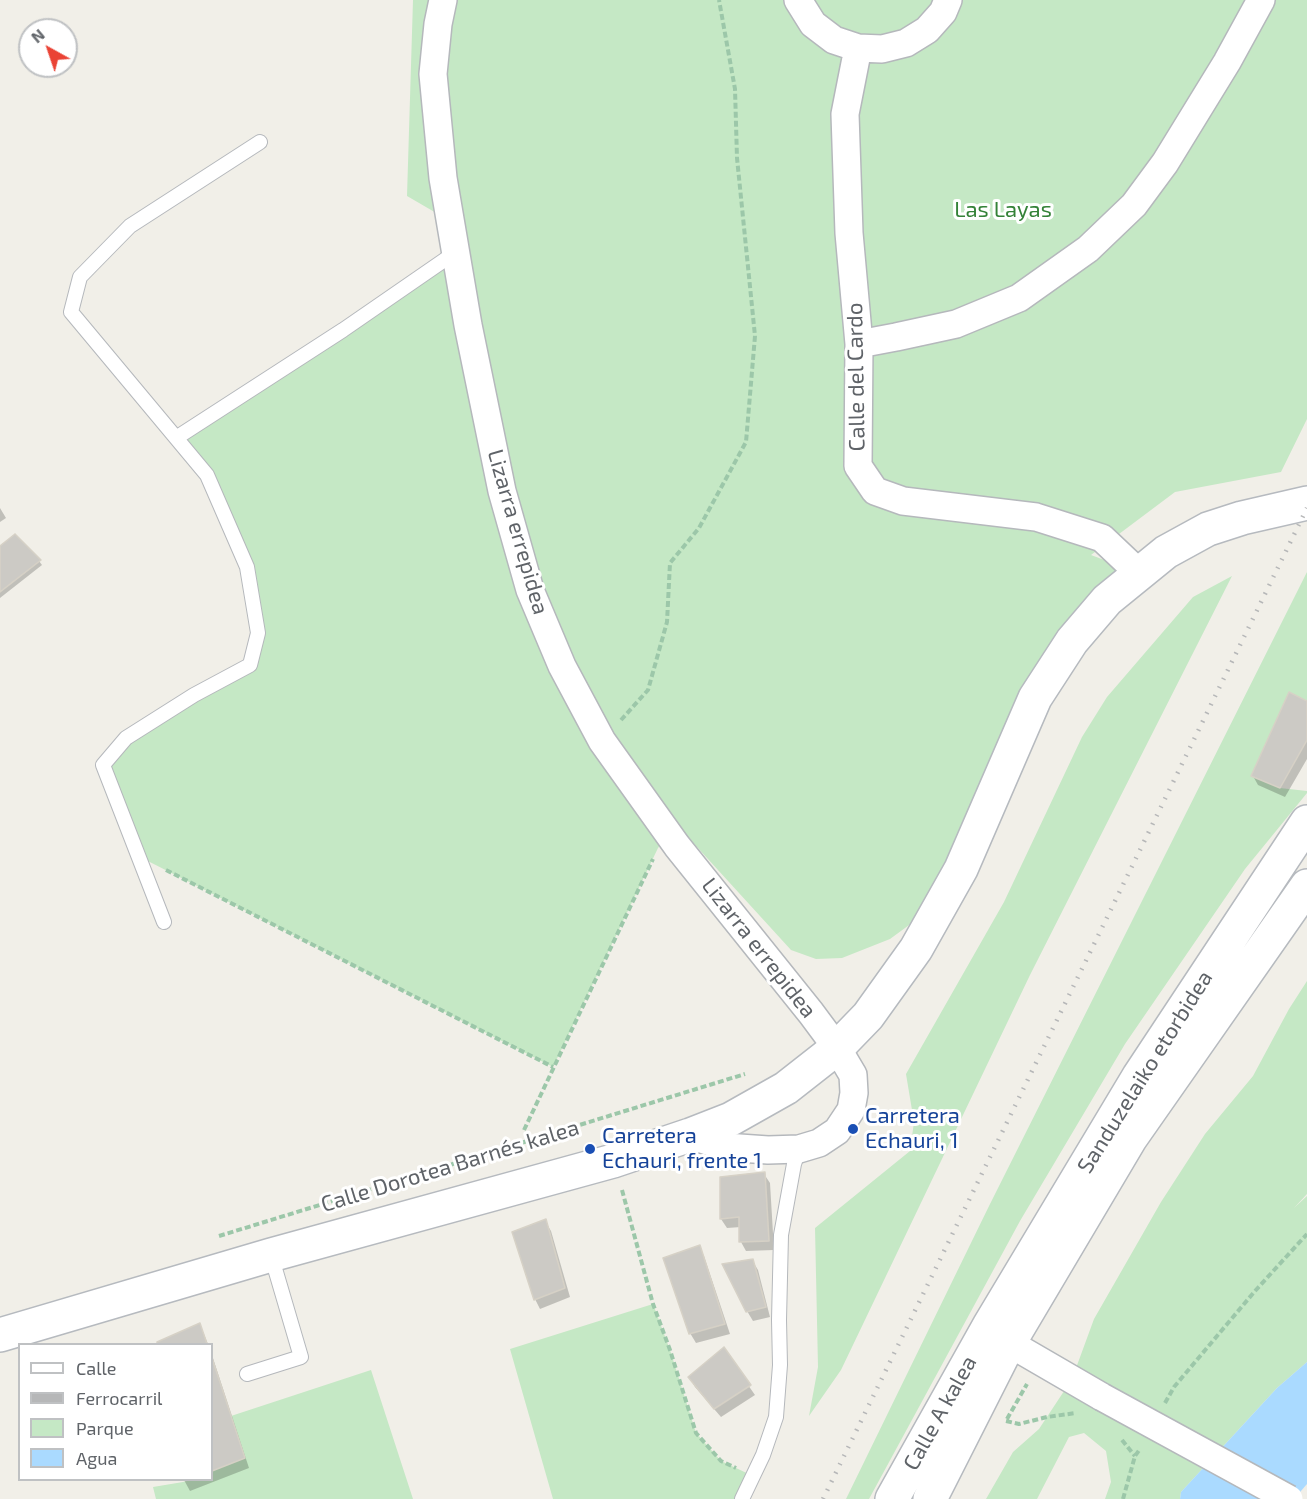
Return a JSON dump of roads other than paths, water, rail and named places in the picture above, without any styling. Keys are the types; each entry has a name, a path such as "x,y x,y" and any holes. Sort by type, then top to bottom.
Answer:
{"street":[{"name":"Lizarra errepidea","path":"443,0 433,74 443,178 468,325 502,491 530,590 562,666 602,741 677,846 811,1013 837,1048 853,1075 852,1110 837,1131 819,1143 800,1149 768,1150 725,1147 690,1135"},
{"path":"798,0 813,24 834,40 858,48 882,49 906,43 927,30 943,12 948,0"},
{"path":"859,344 956,324 1019,298 1088,249 1134,205 1165,163 1227,62 1261,0"},
{"name":"Calle del Cardo","path":"858,48 845,114 849,233 859,344 858,466 875,491 903,501 1036,518 1102,538 1139,573"},
{"path":"690,1135 731,1119 786,1088 837,1048 868,1016 916,949 946,898 961,869 1035,698 1072,641 1107,600 1166,552 1208,530 1242,518 1307,503"},
{"name":"Sanduzelaiko etorbidea","path":"999,1335 1139,1076 1307,822"},
{"name":"Sanduzelaiko etorbidea","path":"999,1335 1130,1139 1307,886"},
{"name":"Calle Dorotea Barnés kalea","path":"0,1335 271,1255 613,1161 690,1135"},
{"path":"999,1335 1102,1397 1289,1499"},
{"name":"Calle A kalea","path":"892,1499 999,1335"},
{"name":"Calle A kalea","path":"930,1499 999,1335"}],"lane":[{"path":"164,922 103,765 126,738 194,694 250,665 258,633 247,567 207,475 71,312 80,277 130,226 260,142"},
{"path":"176,438 343,330 456,252"},
{"path":"742,1499 763,1455 776,1417 780,1365 781,1235 794,1164 800,1149"},
{"path":"247,1374 301,1357 271,1255"}],"water":[{"path":"1307,1362 1307,1484 1294,1499 1180,1499 1181,1492 1277,1388"}],"railway":[{"path":"823,1499 1307,508"}],"place":[{"name":"Carretera Echauri, 1","path":"853,1129"},
{"name":"Carretera Echauri, frente 1","path":"590,1149"}],"park label":[{"name":"Las Layas","path":"1003,210"}]}
